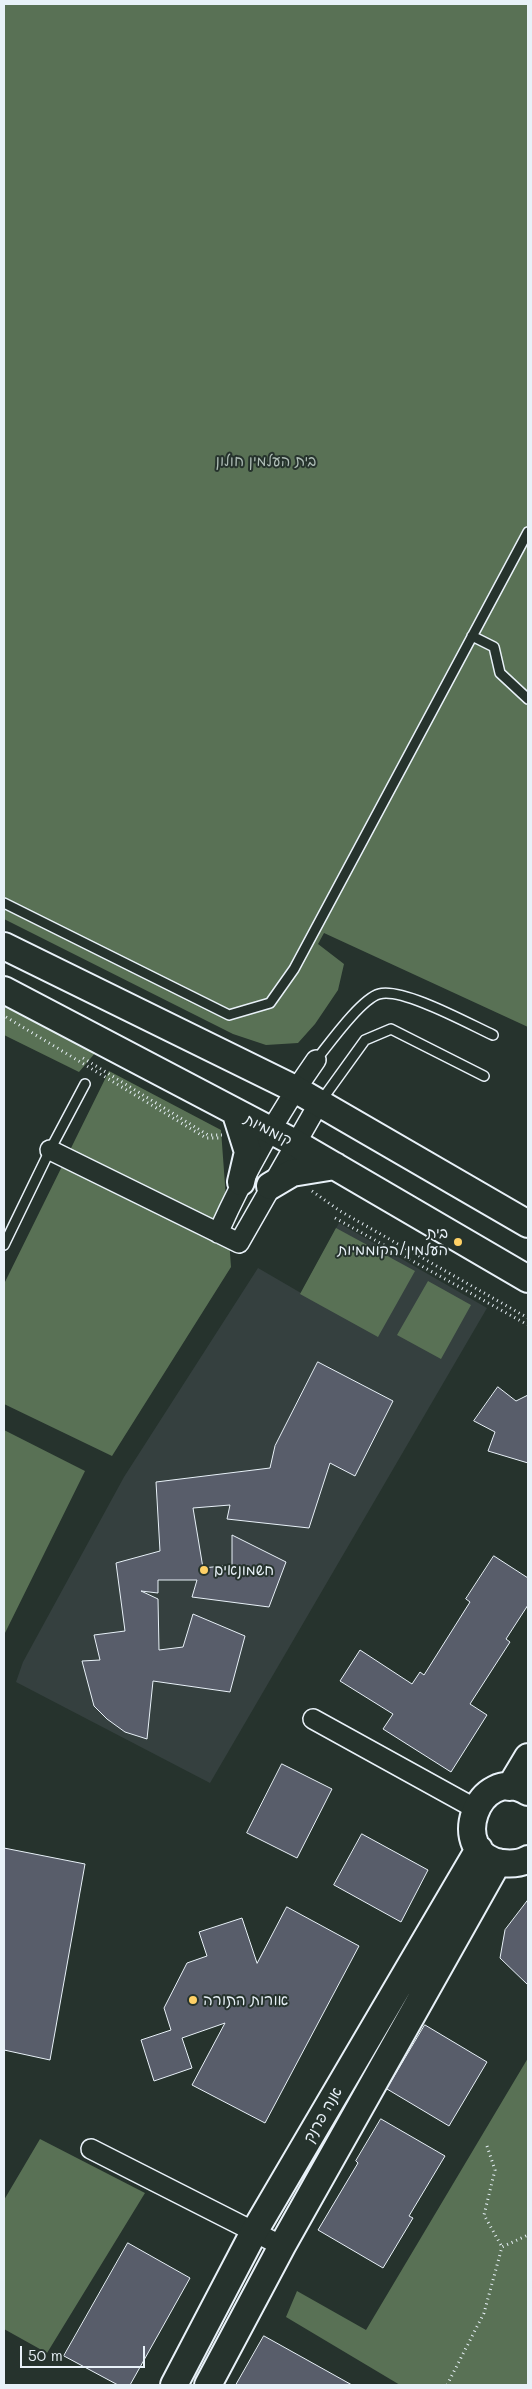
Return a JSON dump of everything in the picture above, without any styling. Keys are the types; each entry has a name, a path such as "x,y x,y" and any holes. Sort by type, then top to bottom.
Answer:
{"street":[{"path":"4,946 295,1089 528,1224"},
{"name":"קוממיות","path":"4,990 241,1128 271,1132 295,1143 528,1279"},
{"path":"218,1233 241,1182 295,1089 316,1060"},
{"path":"50,1150 239,1243 319,1103"},
{"path":"241,1128 248,1152 241,1182"},
{"path":"270,1186 292,1173 335,1166"},
{"path":"313,1719 476,1809"},
{"path":"528,1757 519,1789 497,1789 485,1796 476,1809 471,1823 473,1837 489,1855 511,1864 528,1859"},
{"name":"אנה פרנק","path":"174,2385 254,2232 489,1855"},
{"name":"אנה פרנק","path":"208,2385 489,1855"},
{"path":"91,2149 282,2246"}],"lane":[{"path":"4,903 230,1014 270,1003 294,969 528,532"},
{"path":"472,636 494,648 500,672 528,699"},
{"path":"316,1060 354,1013 379,994 404,995 493,1035"},
{"path":"319,1103 365,1040 391,1030 484,1076"},
{"path":"4,1245 50,1150 85,1084"}],"path":[{"path":"4,1010 208,1136 241,1128"},
{"path":"4,1016 206,1138 241,1128"},
{"path":"308,1188 340,1211 528,1318"},
{"path":"335,1218 528,1325"},
{"path":"447,2385 484,2313 502,2247 484,2215 495,2170 487,2146"},
{"path":"502,2247 528,2235"}],"shaded area":[{"name":"חשמונאים","path":"339,1223 487,1308 210,1783 16,1682 23,1662 124,1477 258,1268 301,1293"}],"green space":[{"name":"בית העלמין חולון","path":"4,4 528,4 528,1027 324,933 318,944 344,964 338,990 315,1024 298,1043 266,1045 233,1034 4,919"},
{"path":"4,1006 96,1052 79,1072 4,1035"},
{"path":"109,1071 221,1130 231,1267 112,1456 4,1404 4,1284"},
{"path":"336,1228 415,1271 378,1337 300,1294"},
{"path":"428,1281 471,1305 441,1359 397,1335"},
{"path":"4,1430 85,1471 4,1635"},
{"path":"528,2058 528,2385 400,2385 286,2317 297,2291 366,2330"},
{"path":"40,2139 145,2193 47,2353 4,2329 4,2200"}],"building":[{"path":"318,1362 393,1401 355,1476 330,1463 309,1528 227,1519 230,1505 193,1508 203,1568 232,1565 232,1535 286,1562 269,1607 192,1597 197,1580 158,1580 158,1593 141,1591 158,1599 159,1650 183,1647 193,1614 245,1636 230,1692 153,1681 147,1739 125,1732 107,1719 94,1706 82,1661 100,1660 94,1635 125,1631 116,1563 160,1551 156,1482 270,1468 275,1446"},
{"path":"498,1387 516,1401 528,1395 528,1463 488,1451 495,1432 474,1421"},
{"path":"494,1556 528,1578 528,1605 506,1639 510,1642 470,1704 487,1715 451,1772 383,1729 393,1714 340,1681 360,1650 412,1684 420,1672 424,1675 470,1602 466,1599"},
{"path":"282,1764 332,1789 297,1858 247,1833"},
{"path":"362,1834 428,1870 401,1922 334,1885"},
{"path":"4,1848 85,1864 50,2060 4,2050"},
{"path":"528,1900 528,1985 500,1958 505,1930"},
{"path":"287,1907 359,1946 265,2123 192,2085 225,2023 182,2038 192,2068 154,2081 141,2040 171,2030 164,2008 187,1963 207,1956 199,1932 242,1918 257,1963"},
{"path":"425,2025 487,2062 449,2126 387,2089"},
{"path":"381,2119 445,2156 409,2216 413,2218 383,2268 318,2230 358,2163 356,2161"},
{"path":"128,2243 190,2278 130,2385 118,2385 64,2356"},
{"path":"264,2336 352,2385 236,2385"}],"place":[{"name":"בית העלמין/הקוממיות","path":"458,1242"},
{"name":"חשמונאים","path":"204,1570"},
{"name":"אורות התורה","path":"193,2000"}]}
